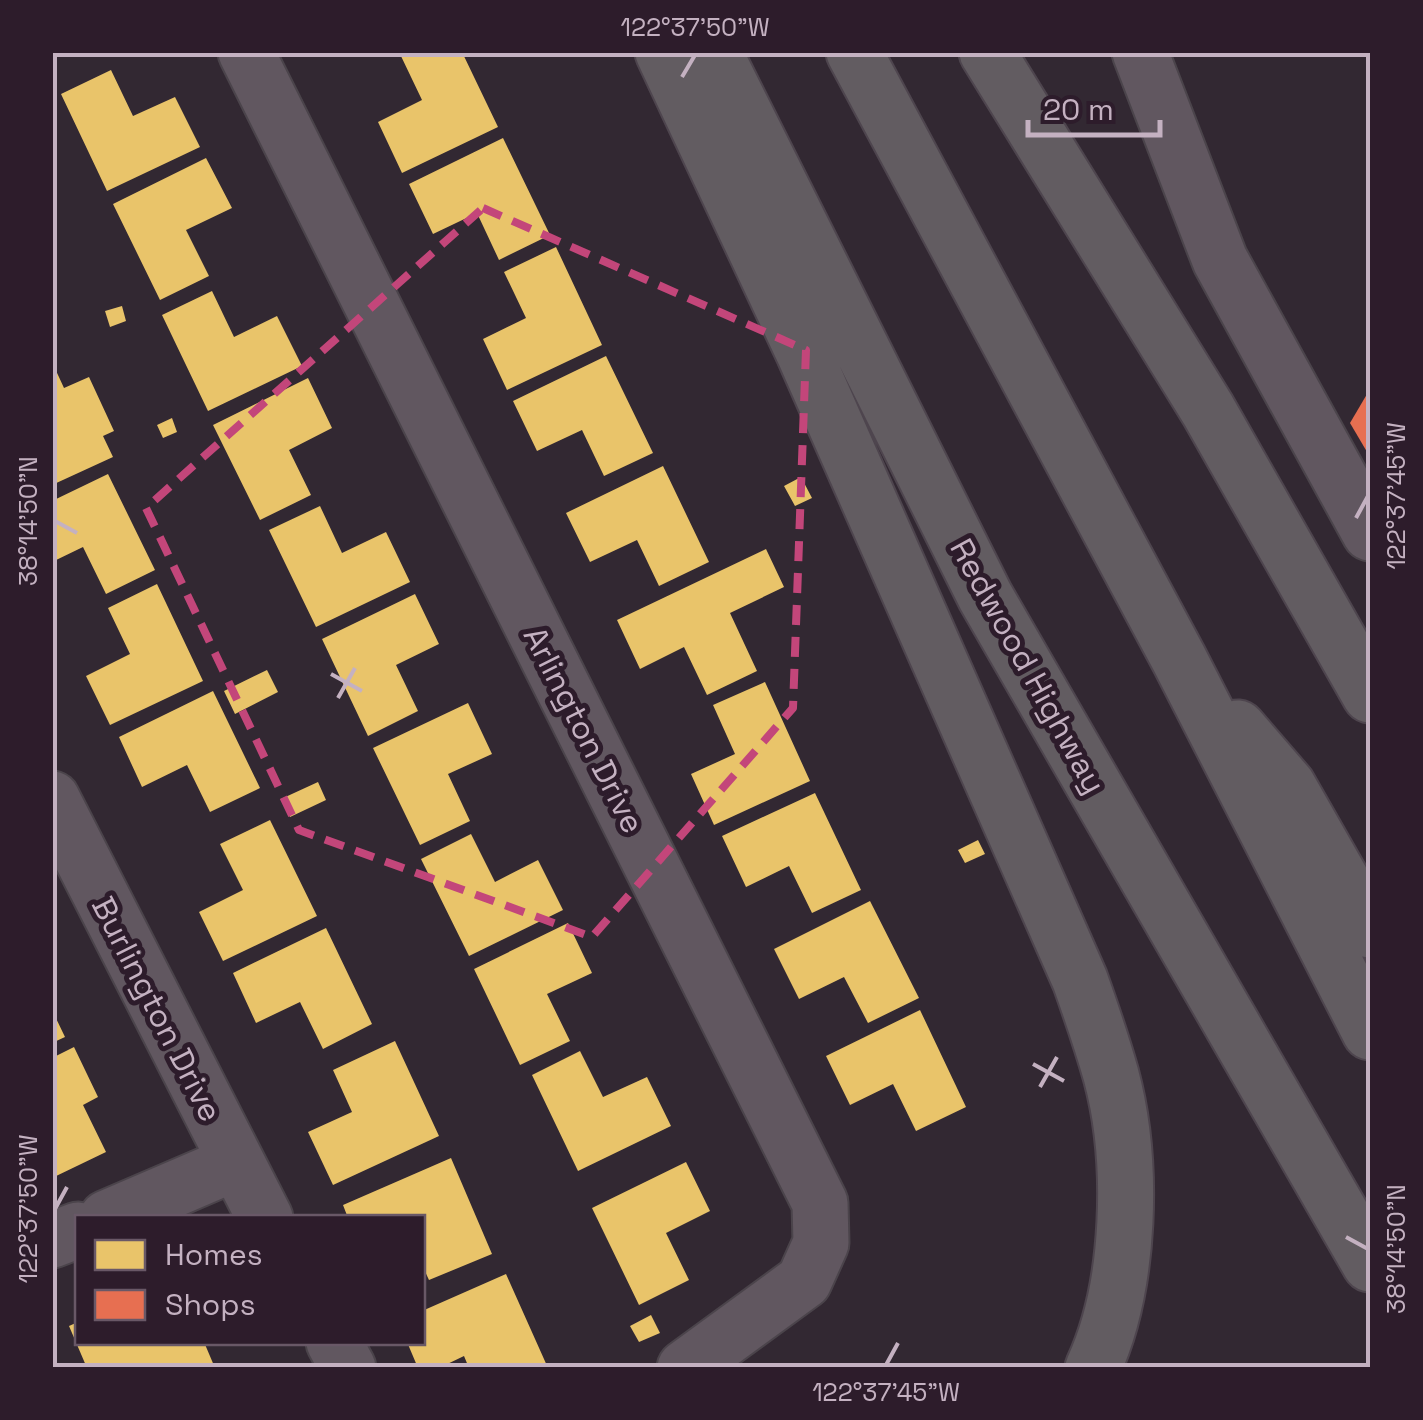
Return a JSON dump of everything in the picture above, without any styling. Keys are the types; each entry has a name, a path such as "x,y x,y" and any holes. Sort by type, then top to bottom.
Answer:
{"highway":[{"path":"663,52 804,352 1080,980 1112,1078 1126,1190 1118,1284 1103,1346 1093,1368"},
{"name":"Redwood Highway","path":"714,52 985,596 1370,1264"},
{"path":"854,52 1179,659 1370,1032"},
{"path":"988,52 1208,410 1370,695"},
{"path":"1179,659 1288,786 1370,930"}],"street":[{"name":"Arlington Drive","path":"246,52 820,1202 821,1244 804,1281 684,1368"},
{"path":"1140,52 1220,260 1370,534"},
{"name":"Burlington Drive","path":"52,799 263,1215"},
{"path":"114,1215 234,1163"},
{"path":"336,1345 348,1368"}],"highlighted area":[{"path":"483,208 806,350 793,708 592,937 299,830 146,508"}],"building: Homes":[{"path":"462,52 498,127 402,173 378,122 422,100 400,54"},
{"path":"111,70 133,116 175,97 200,147 107,191 61,94"},
{"path":"503,138 550,235 499,260 477,213 433,234 409,184"},
{"path":"206,158 232,208 186,230 209,276 160,300 113,204"},
{"path":"556,247 602,345 507,390 483,339 526,318 504,272"},
{"path":"212,291 234,337 277,316 302,366 208,411 162,315"},
{"path":"122,306 126,321 110,327 105,311"},
{"path":"606,356 653,453 604,476 582,430 537,451 513,401"},
{"path":"52,362 64,388 89,377 114,431 103,436 113,457 52,485"},
{"path":"308,378 332,428 289,450 311,495 260,520 213,425"},
{"path":"172,418 177,432 163,438 157,425"},
{"path":"663,466 709,562 659,586 637,540 590,562 566,513"},
{"path":"108,474 155,570 106,594 83,547 52,562 52,501"},
{"path":"801,477 812,498 795,506 784,486"},
{"path":"320,506 342,553 386,532 410,582 316,627 269,530"},
{"path":"766,549 784,587 730,613 757,671 707,695 684,647 640,669 617,620"},
{"path":"157,584 203,681 110,725 86,676 130,654 108,608"},
{"path":"415,594 439,644 396,665 418,711 368,736 322,639"},
{"path":"267,670 278,692 235,714 224,691"},
{"path":"765,682 810,781 714,825 691,774 735,754 713,705"},
{"path":"213,691 260,788 210,812 187,765 142,787 119,737"},
{"path":"468,703 492,754 448,774 470,821 420,845 373,748"},
{"path":"318,782 326,800 290,817 281,799"},
{"path":"815,793 861,890 812,913 789,866 746,887 722,836"},
{"path":"270,820 317,916 223,961 199,912 243,890 220,844"},
{"path":"471,834 495,882 538,860 563,910 469,956 421,859"},
{"path":"978,840 985,854 965,863 958,850"},
{"path":"870,901 919,998 868,1023 844,977 799,999 774,949"},
{"path":"568,923 592,973 547,994 570,1041 520,1065 474,969"},
{"path":"326,928 372,1024 323,1049 300,1002 256,1023 233,973"},
{"path":"52,1010 65,1037 52,1043"},
{"path":"920,1010 966,1107 916,1131 893,1084 850,1105 826,1056"},
{"path":"395,1041 439,1136 333,1185 308,1132 352,1112 333,1070"},
{"path":"74,1047 98,1097 83,1105 106,1152 52,1178 52,1058"},
{"path":"580,1051 603,1097 647,1077 671,1126 578,1171 532,1075"},
{"path":"451,1158 492,1254 429,1280 425,1271 425,1215 347,1215 343,1205"},
{"path":"686,1162 710,1211 666,1233 689,1280 639,1305 592,1208"},
{"path":"506,1274 548,1368 469,1368 464,1356 439,1368 418,1368 408,1345 425,1345 425,1310"},
{"path":"651,1315 660,1333 639,1342 630,1326"},
{"path":"77,1345 205,1345 215,1368 87,1368"}],"building: Shops":[{"path":"1370,389 1370,457 1350,423"}]}
